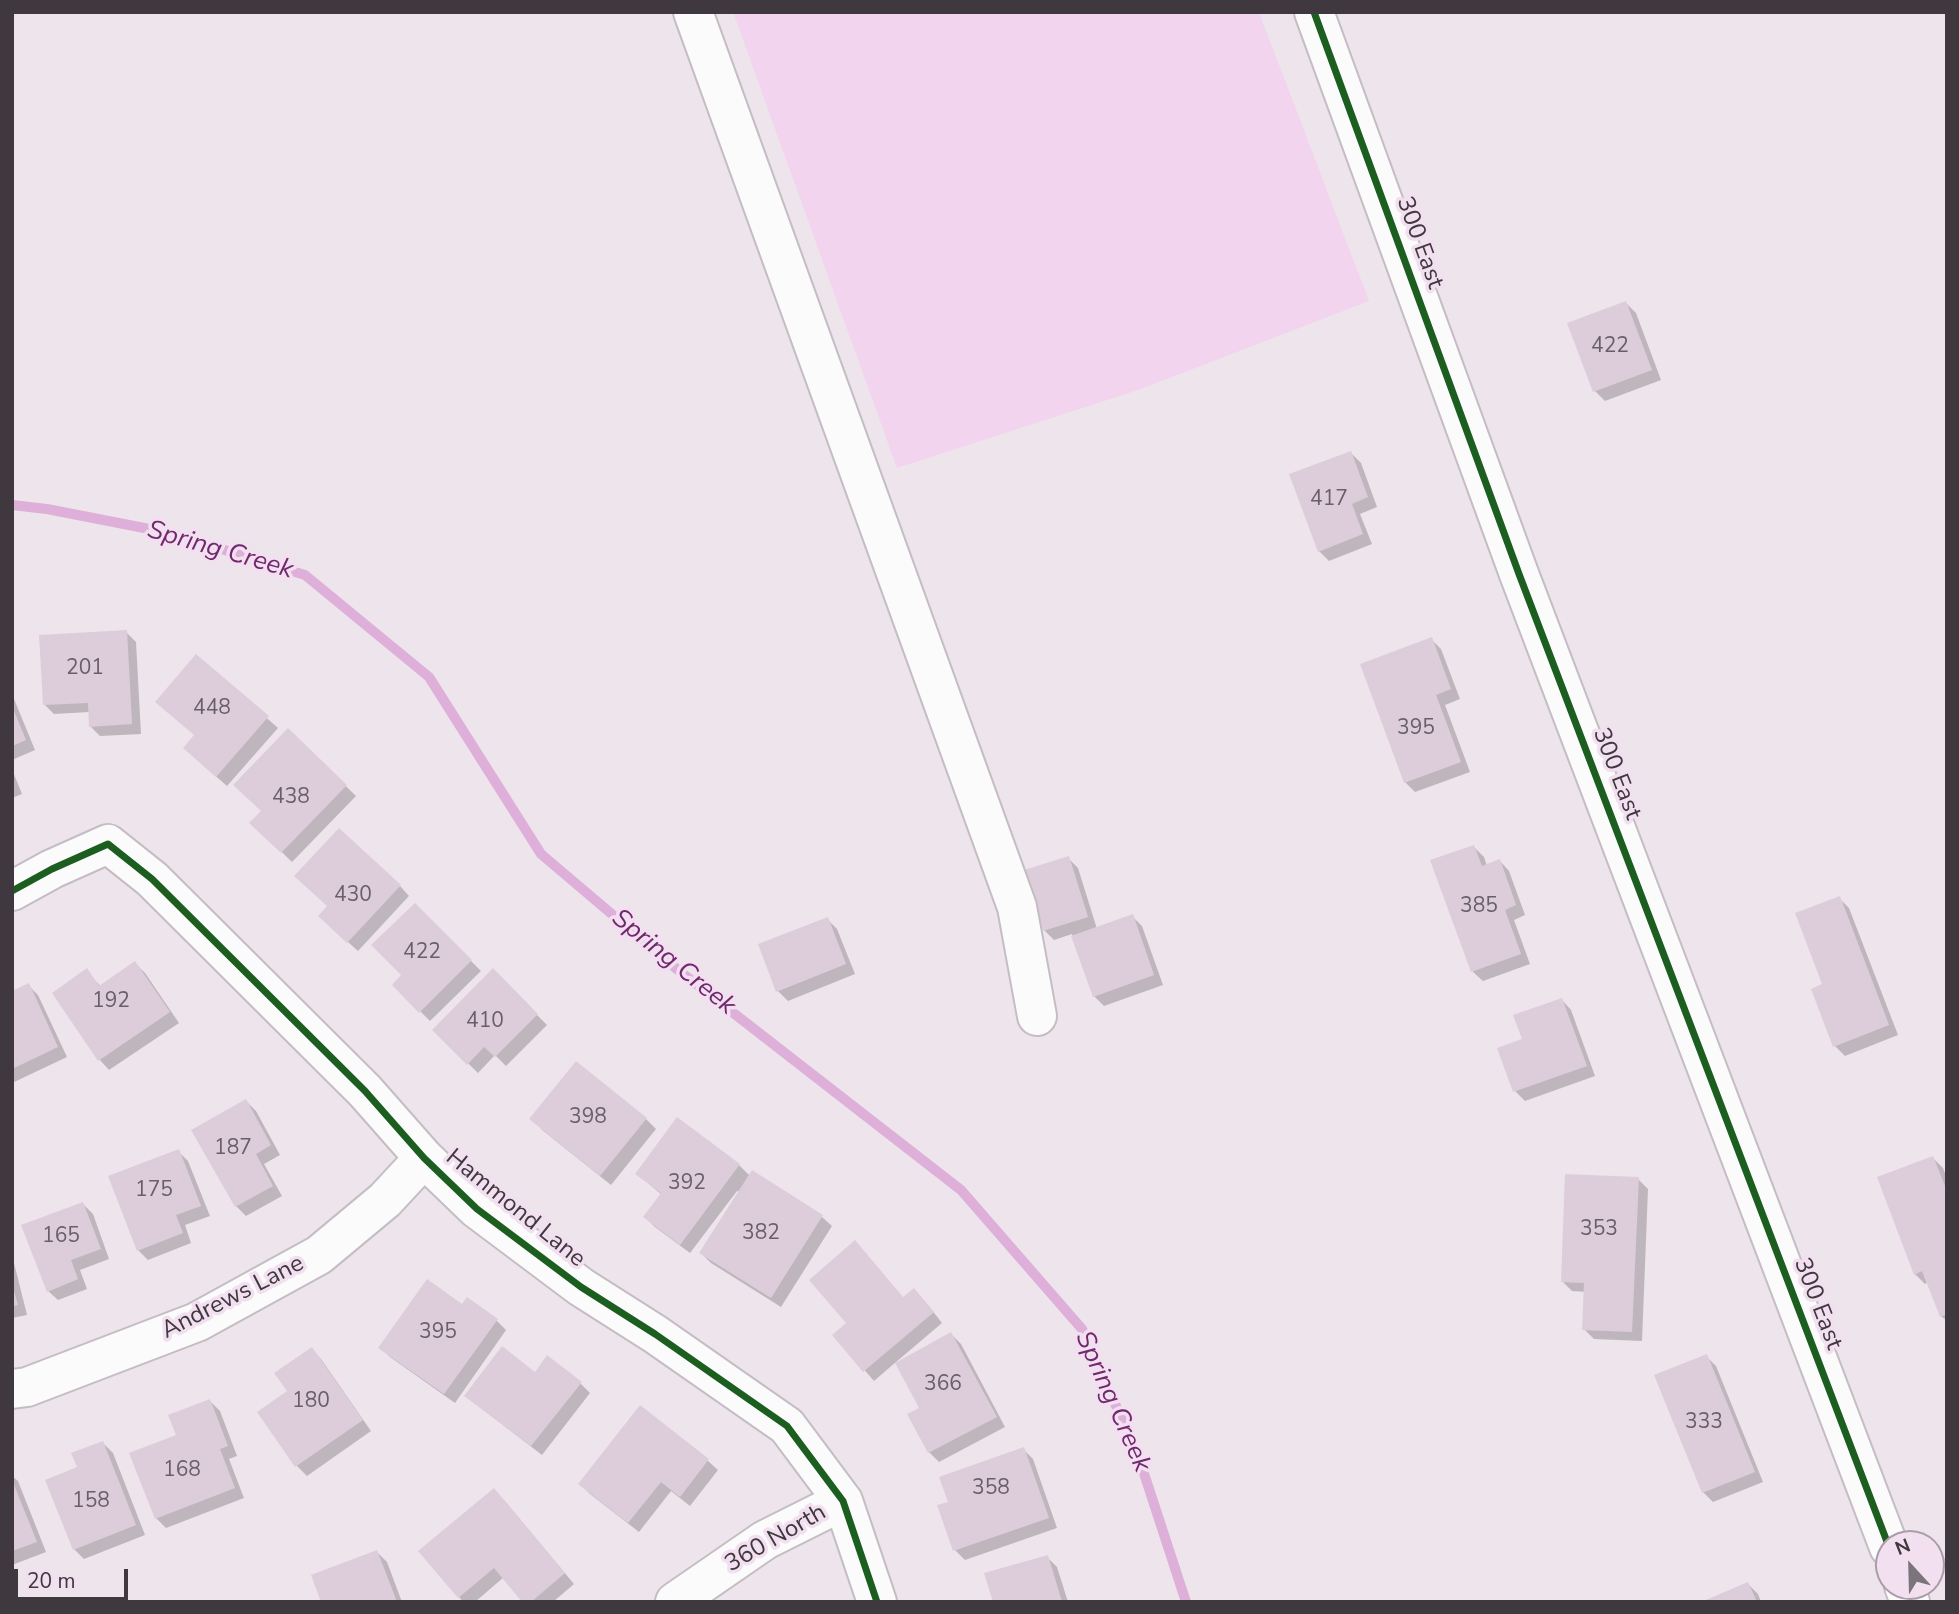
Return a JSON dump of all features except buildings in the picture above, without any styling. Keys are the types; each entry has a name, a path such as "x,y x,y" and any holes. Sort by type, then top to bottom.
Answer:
{"street":[{"path":"694,12 1017,907 1037,1016"},
{"name":"300 East","path":"1314,12 1519,574 1883,1530"},
{"name":"Hammond Lane","path":"12,891 52,869 108,844 152,878 365,1091 424,1158 477,1209 581,1287 655,1334 787,1426 844,1501 877,1602"},
{"name":"Andrews Lane","path":"12,1389 27,1387 197,1322 319,1255 385,1200 424,1158"},
{"name":"360 North","path":"675,1602 765,1540 844,1501"}],"shaded area":[{"path":"733,12 1259,12 1369,301 1141,389 897,468"}],"waterway":[{"name":"Spring Creek","path":"12,505 47,509 170,533 305,575 429,677 541,854 673,966 961,1190 1082,1329 1139,1458 1186,1602"}],"cycle path":[{"path":"1314,12 1519,574 1883,1530"},
{"path":"12,891 52,869 108,844 152,879 365,1091 424,1158 477,1209 581,1287 655,1334 787,1426 843,1501 877,1602"}]}
